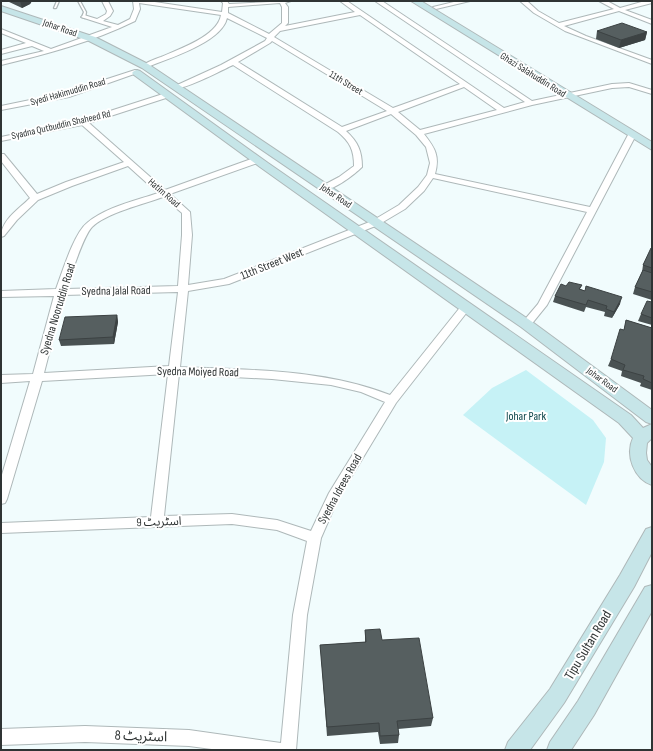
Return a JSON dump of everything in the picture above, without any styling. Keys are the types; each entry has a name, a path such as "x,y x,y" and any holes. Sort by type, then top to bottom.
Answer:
{"street":[{"path":"98,21 108,15 110,11 105,1"},
{"path":"1,64 87,40 133,20 137,9 136,1"},
{"name":"11th Street","path":"136,1 224,14 270,37 392,111 419,132 430,147 434,163 431,175"},
{"path":"225,4 289,1"},
{"path":"343,1 502,110"},
{"path":"378,1 531,103"},
{"name":"Ghazi Salahuddin Road","path":"415,1 566,96 652,147"},
{"name":"Ghazi Salahuddin Road","path":"426,1 652,136"},
{"path":"436,7 467,1"},
{"path":"523,1 540,14 584,37 652,62"},
{"path":"602,1 652,22"},
{"path":"559,25 652,1"},
{"path":"167,96 268,42 270,37 285,23 285,7 281,2"},
{"name":"Syedi Hakimuddin Road","path":"1,108 66,95 140,69 177,52 210,35 223,23 225,4"},
{"name":"Johar Road","path":"1,8 87,40 180,89 375,223 526,324 652,418"},
{"path":"279,29 361,13"},
{"name":"Johar Road","path":"1,14 87,40"},
{"path":"84,17 118,27"},
{"path":"1,31 51,51"},
{"path":"1,52 31,44"},
{"path":"233,62 341,130 353,141 359,152 358,167 342,179 325,188"},
{"name":"Johar Road","path":"140,69 149,80 167,96 647,434"},
{"path":"341,130 464,85"},
{"path":"419,132 531,103 620,85 636,87 652,92"},
{"name":"Syadna Qutbuddin Shaheed Rd","path":"1,139 84,122 167,96"},
{"name":"Hatim Road","path":"84,122 163,194 186,212 187,235 183,289"},
{"path":"526,324 542,305 632,135"},
{"path":"1,156 4,167 35,198"},
{"path":"260,162 280,158"},
{"name":"Syedna Nooruddin Road","path":"1,499 38,378 60,292 81,237 89,225 107,214 260,162"},
{"path":"1,234 14,218 35,198 69,184 130,163"},
{"path":"357,229 375,223 402,208 421,189 431,175 591,210"},
{"name":"11th Street West","path":"183,289 226,282 357,229"},
{"path":"157,522 183,289"},
{"name":"Syedna Jalal Road","path":"1,294 183,289"},
{"name":"Syedna Idrees Road","path":"288,750 300,615 314,538 332,497 392,400 466,307"},
{"name":"Syedna Moiyed Road","path":"1,379 174,370 272,374 331,381 364,389 392,400"},
{"path":"647,434 637,446 636,455 640,465 652,478"},
{"name":"اسٹریٹ 9","path":"1,528 232,519 277,525 314,538"},
{"name":"Tipu Sultan Road","path":"516,750 557,696 626,581 652,534"},
{"path":"558,750 586,708 652,593"},
{"name":"اسٹریٹ 8","path":"1,737 85,734 189,738 279,750"}],"lane":[{"path":"55,7 58,1"},
{"path":"79,1 85,12 84,17"}],"green space":[{"name":"Johar Park","path":"526,370 593,420 606,438 604,462 586,505 463,415 492,388"}],"building":[{"path":"622,23 647,32 621,40 597,31"},
{"path":"651,248 652,249 652,268 643,265"},
{"path":"643,270 652,273 652,292 635,287"},
{"path":"569,282 582,285 579,289 585,291 586,286 622,297 614,312 606,309 607,306 588,300 586,305 555,296 561,284 566,286"},
{"path":"647,301 652,302 652,318 641,314"},
{"path":"117,315 113,337 59,340 65,317"},
{"path":"626,320 652,328 652,383 643,379 644,376 623,370 625,365 611,359 620,329 624,330"},
{"path":"380,629 382,640 419,638 433,718 397,721 399,735 380,736 379,723 327,727 320,645 366,642 365,630"}]}
